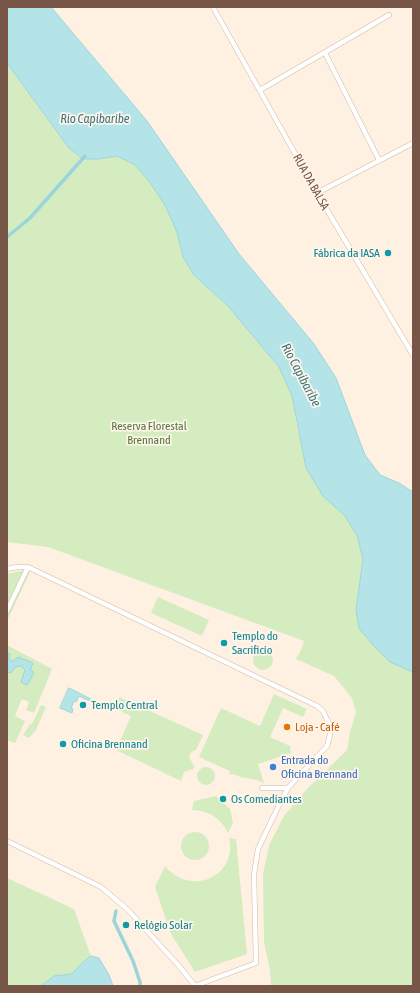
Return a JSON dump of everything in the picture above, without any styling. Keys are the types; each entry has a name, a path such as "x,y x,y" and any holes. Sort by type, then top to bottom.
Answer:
{"lane":[{"name":"RUA DA BALSA","path":"213,7 317,193 413,355"},
{"path":"260,90 389,15"},
{"path":"325,53 379,160"},
{"path":"317,193 413,143"},
{"path":"7,569 28,567 317,706 323,711 328,722 330,735 327,746 288,788 258,849 254,874 256,963 195,986 179,966 128,910 101,887 7,841"},
{"path":"7,611 28,567"},
{"path":"262,788 288,788"}],"green space":[{"name":"Reserva Florestal Brennand","path":"7,63 69,148 83,159 99,159 117,156 135,165 149,181 165,205 177,232 183,257 194,275 228,306 279,367 292,396 298,431 323,496 344,515 357,535 363,559 356,610 408,670 413,672 413,986 271,986 270,970 264,943 263,874 269,845 284,816 307,789 347,750 350,732 356,712 352,698 334,676 296,659 304,641 48,547 7,542"},
{"path":"25,570 30,572 7,621 7,574"},
{"path":"158,597 209,620 202,636 151,613"},
{"path":"7,645 52,669 34,713 26,710 29,702 22,699 15,716 25,721 15,743 7,740"},
{"path":"263,650 270,653 273,660 270,667 263,670 256,667 253,660 256,653"},
{"path":"274,694 307,709 303,717 283,708 270,737 290,746 291,753 258,764 264,783 254,779 229,774 230,771 199,757 221,708 260,726"},
{"path":"119,697 203,735 196,750 191,752 189,757 195,768 184,772 181,781 116,750 131,716 114,708"},
{"path":"41,705 46,707 36,730 29,738 23,735 30,724 32,724"},
{"path":"202,767 210,767 215,772 213,783 210,785 202,785 197,780 197,772"},
{"path":"216,796 230,809 233,823 228,833 218,819 209,813 192,810 194,801"},
{"path":"195,832 205,836 209,846 205,856 195,860 185,856 181,846 185,836"},
{"path":"229,838 236,839 247,954 195,972 171,934 155,887 165,866 175,875 187,880 199,881 210,878 219,872 226,863 230,852"},
{"path":"7,878 74,909 91,956 72,974 54,976 41,986 7,986"}],"water":[{"name":"Rio Capibaribe","path":"7,7 51,7 147,121 239,254 314,344 336,378 365,455 380,475 399,483 413,492 413,672 390,662 359,628 356,610 363,559 357,535 344,515 323,496 306,468 292,396 279,367 228,306 194,275 183,257 177,232 165,205 149,181 135,165 117,156 99,159 83,159 69,148 7,63"},
{"path":"7,652 10,654 10,661 13,661 18,657 33,663 30,670 34,672 28,684 26,685 21,682 25,670 21,666 15,667 11,673 7,672"},
{"path":"69,688 91,699 90,701 79,696 76,702 74,701 71,708 73,709 72,713 60,708"},
{"path":"91,956 99,958 109,975 113,986 41,986 54,976 72,974"}],"waterway":[{"path":"7,237 30,218 85,156"},
{"path":"116,911 114,921 133,961 140,986"}],"place":[{"name":"Fábrica da IASA","path":"388,253"},
{"name":"Templo do Sacrificío","path":"224,643"},
{"name":"Templo Central","path":"83,705"},
{"name":"Loja - Café","path":"287,727"},
{"name":"Oficina Brennand","path":"63,744"},
{"name":"Entrada do Oficina Brennand","path":"273,767"},
{"name":"Os Comediantes","path":"223,799"},
{"name":"Relógio Solar","path":"126,925"}]}
